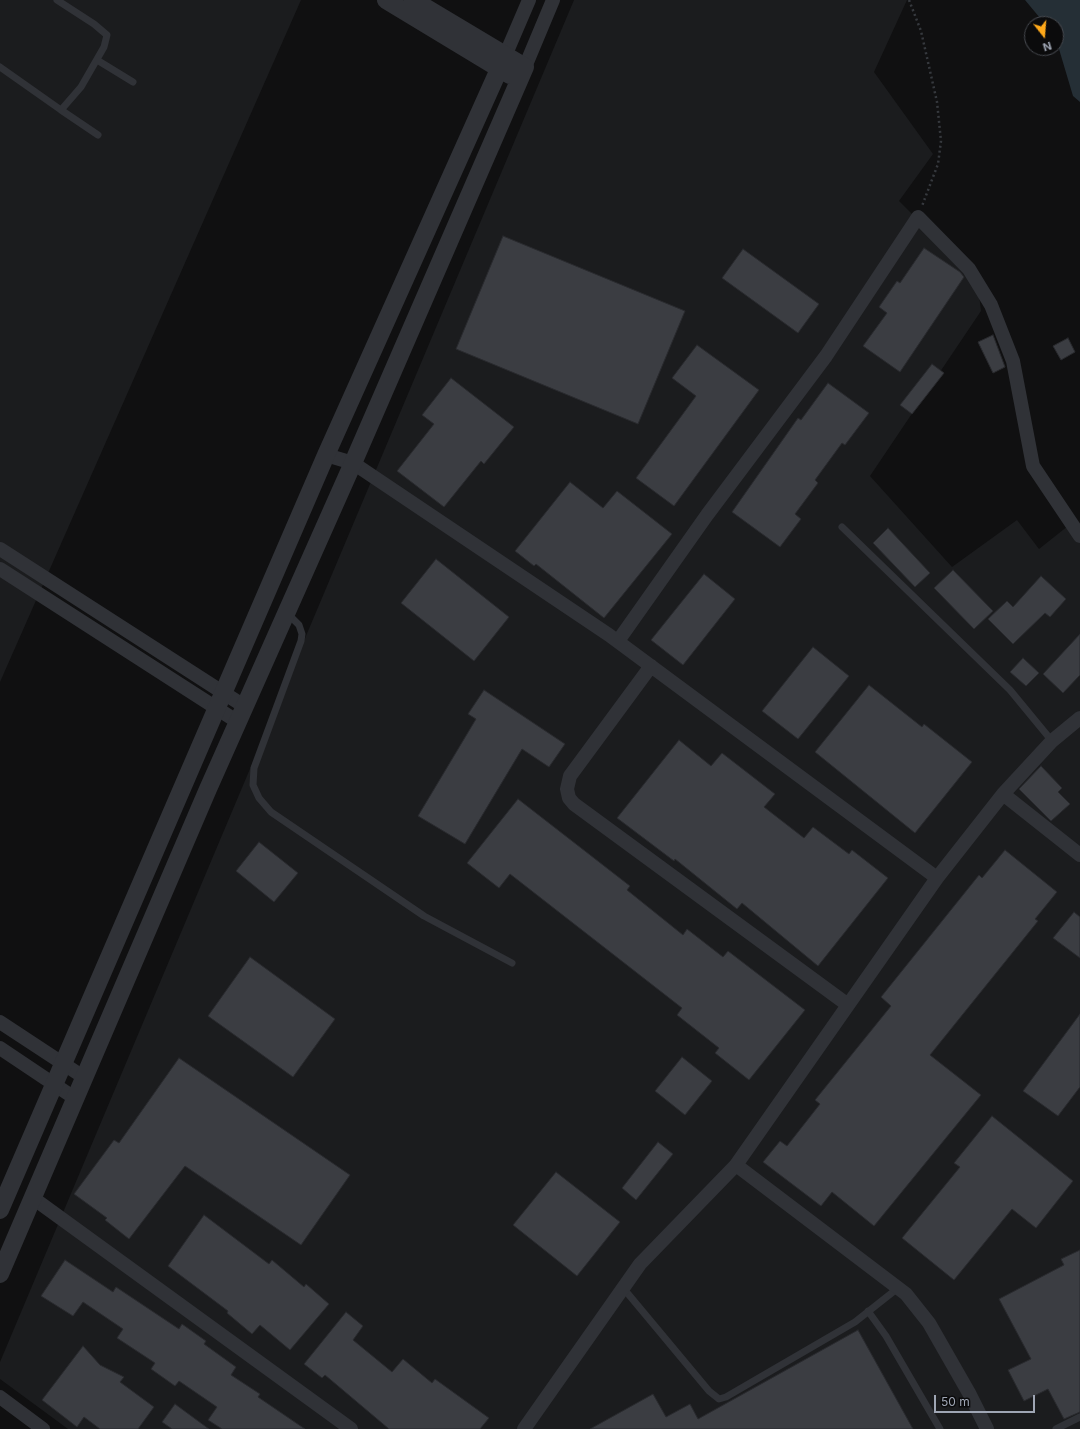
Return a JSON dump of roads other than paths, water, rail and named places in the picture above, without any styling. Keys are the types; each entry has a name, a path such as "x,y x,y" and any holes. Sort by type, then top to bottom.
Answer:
{"street":[{"path":"386,0 522,74"},
{"path":"413,0 502,62"},
{"path":"0,1210 53,1084 64,1063 219,700 326,455 529,0"},
{"path":"0,1274 241,714 353,463 554,0"},
{"path":"618,641 707,515 826,356 918,217 969,269 990,304 1013,361 1033,466 1080,536"},
{"path":"417,250 441,259"},
{"path":"326,455 353,463 618,641 937,878"},
{"path":"0,549 219,700"},
{"path":"0,569 241,714"},
{"path":"650,666 570,776 566,789 569,798 574,804 848,1005"},
{"path":"524,1429 624,1289 640,1264 736,1165 937,878 1003,794 1052,741 1080,718"},
{"path":"1003,794 1080,855"},
{"path":"0,1022 85,1078"},
{"path":"0,1048 76,1099"},
{"path":"736,1165 906,1294 929,1323 969,1393 987,1429"},
{"path":"33,1198 351,1429"},
{"path":"0,1397 43,1429"}],"lane":[{"path":"57,0 94,24 107,35 104,47 81,87 60,110"},
{"path":"96,60 133,82"},
{"path":"0,68 98,135"},
{"path":"842,527 1010,690 1052,741"},
{"path":"286,612 299,625 302,634 301,641 254,768 253,785 259,798 271,812 424,916 512,963"},
{"path":"624,1289 708,1391 719,1399 726,1397 855,1322 898,1288"},
{"path":"868,1312 886,1336 940,1429"},
{"path":"1056,1429 1080,1417"}]}
